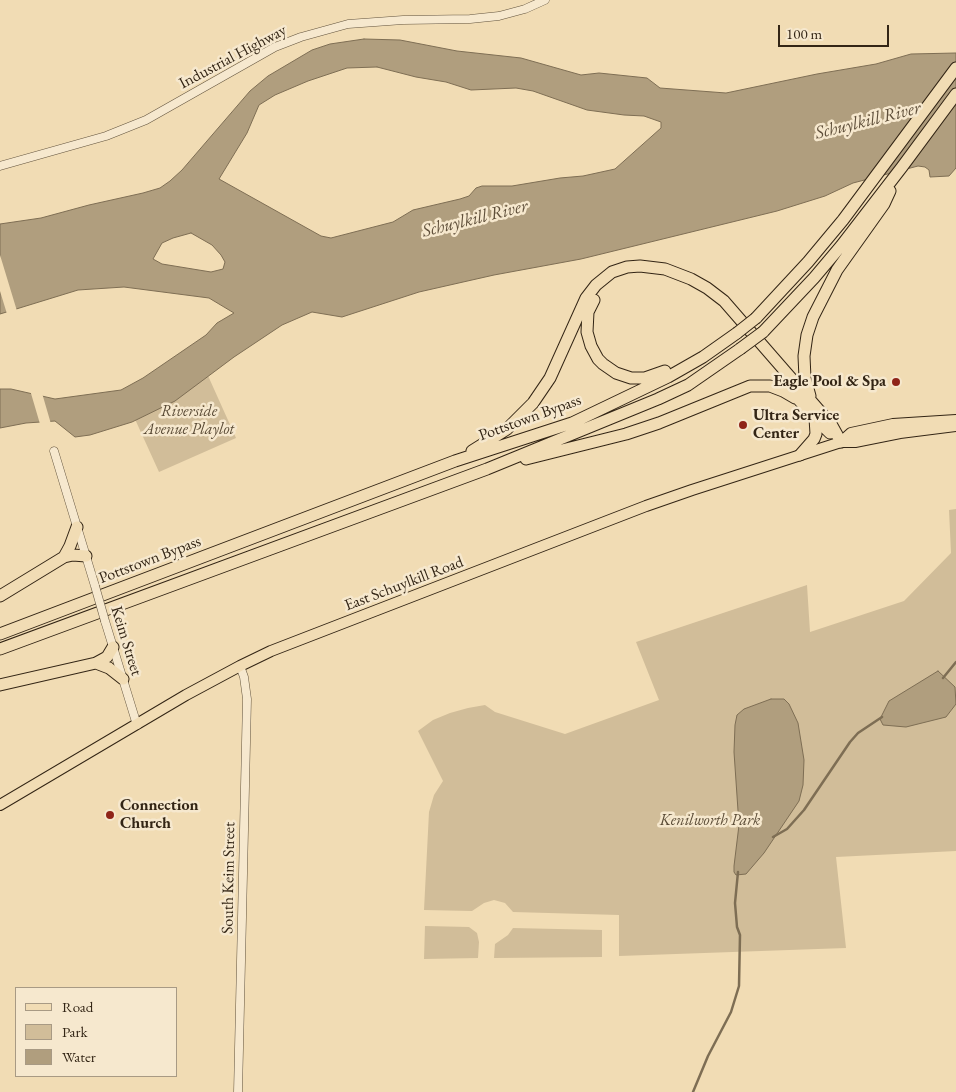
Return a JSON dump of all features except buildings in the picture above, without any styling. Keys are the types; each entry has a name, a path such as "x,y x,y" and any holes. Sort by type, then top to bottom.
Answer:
{"highway":[{"name":"Pottstown Bypass","path":"0,634 455,461 572,423 668,377 703,357 756,318 808,262 843,220 956,68"},
{"path":"811,401 805,378 804,356 807,335 813,317 837,270 884,204 902,168 956,94"},
{"name":"Pottstown Bypass","path":"0,649 486,469 658,400 688,384 763,332 814,278 902,168"},
{"path":"455,461 498,435 529,409 550,378 586,298 612,272 634,266 647,266 672,272 698,283 717,295 766,347 830,424 841,442"},
{"path":"737,333 664,371 645,378 631,378 616,373 598,359 589,339 587,318 596,296 606,285 628,274 655,274 701,292 726,312 794,391 814,418 841,442"},
{"path":"486,469 626,434 659,423 750,386 770,386 799,400"},
{"path":"800,455 816,434 814,418"},
{"path":"64,557 77,527"},
{"path":"0,596 64,557 73,555 86,556"},
{"path":"0,685 96,664 107,658 113,647"},
{"path":"96,664 109,668 123,679"}],"main road":[{"name":"East Schuylkill Road","path":"841,442 851,433 885,426 956,420"},
{"name":"East Schuylkill Road","path":"0,805 240,666 300,640 646,506 800,455 841,442 855,442 900,433 956,426"}],"street":[{"name":"Industrial Highway","path":"0,166 106,136 146,120 275,47 301,37 348,24 499,16 525,9 545,0"},
{"name":"Keim Street","path":"54,451 137,725"},
{"name":"South Keim Street","path":"238,1092 247,699 240,666"}],"green space":[{"name":"Riverside Avenue Playlot","path":"205,369 236,438 159,472 134,417"},
{"name":"Kenilworth Park","path":"956,509 956,851 836,857 846,948 619,956 619,915 513,912 505,903 494,900 484,903 472,911 424,910 429,812 434,795 443,781 418,731 433,720 450,713 485,705 495,712 565,734 659,700 636,642 807,585 810,632 904,601 951,553 949,510"},
{"path":"425,926 469,927 477,933 479,942 478,958 424,959"},
{"path":"513,928 602,930 602,957 494,958 495,944 508,935"}],"water":[{"name":"Schuylkill River","path":"364,39 400,40 457,51 521,58 581,75 599,73 647,78 660,88 726,93 876,64 911,54 956,53 956,168 949,176 930,177 929,170 918,166 853,183 825,196 777,211 581,259 494,275 419,292 342,317 312,312 282,325 234,357 175,401 132,422 90,435 75,437 55,421 26,423 0,428 0,389 11,389 55,399 121,390 143,378 206,335 217,323 234,313 209,298 124,287 78,290 0,314 0,224 41,218 160,188 182,170 250,91 268,76 312,50 330,44","holes":["377,67 446,82 471,90 516,88 533,91 587,110 644,116 661,122 661,128 615,169 583,176 512,186 482,186 476,188 469,196 413,210 393,222 331,238 321,236 219,179 247,133 259,105 275,95 308,81 347,68","191,233 212,245 221,255 225,262 223,269 211,272 162,264 153,259 162,243"]},
{"path":"938,671 955,687 956,704 946,717 906,727 883,725 880,719 889,701"},
{"path":"771,699 784,699 789,704 798,723 804,760 803,785 799,801 764,853 746,874 736,875 734,866 739,825 734,752 735,725 737,715 744,709"}],"pier":[{"path":"0,255 17,311 7,314 0,291"},
{"path":"30,390 42,393 51,424 40,424"}],"waterway":[{"path":"943,678 956,662"},
{"path":"773,837 787,829 804,810 858,733 882,717"},
{"path":"693,1092 708,1056 731,1012 739,986 740,935 737,927 735,903 738,872"}],"place":[{"name":"Eagle Pool & Spa","path":"896,382"},
{"name":"Ultra Service Center","path":"743,425"},
{"name":"Connection Church","path":"110,815"}]}
